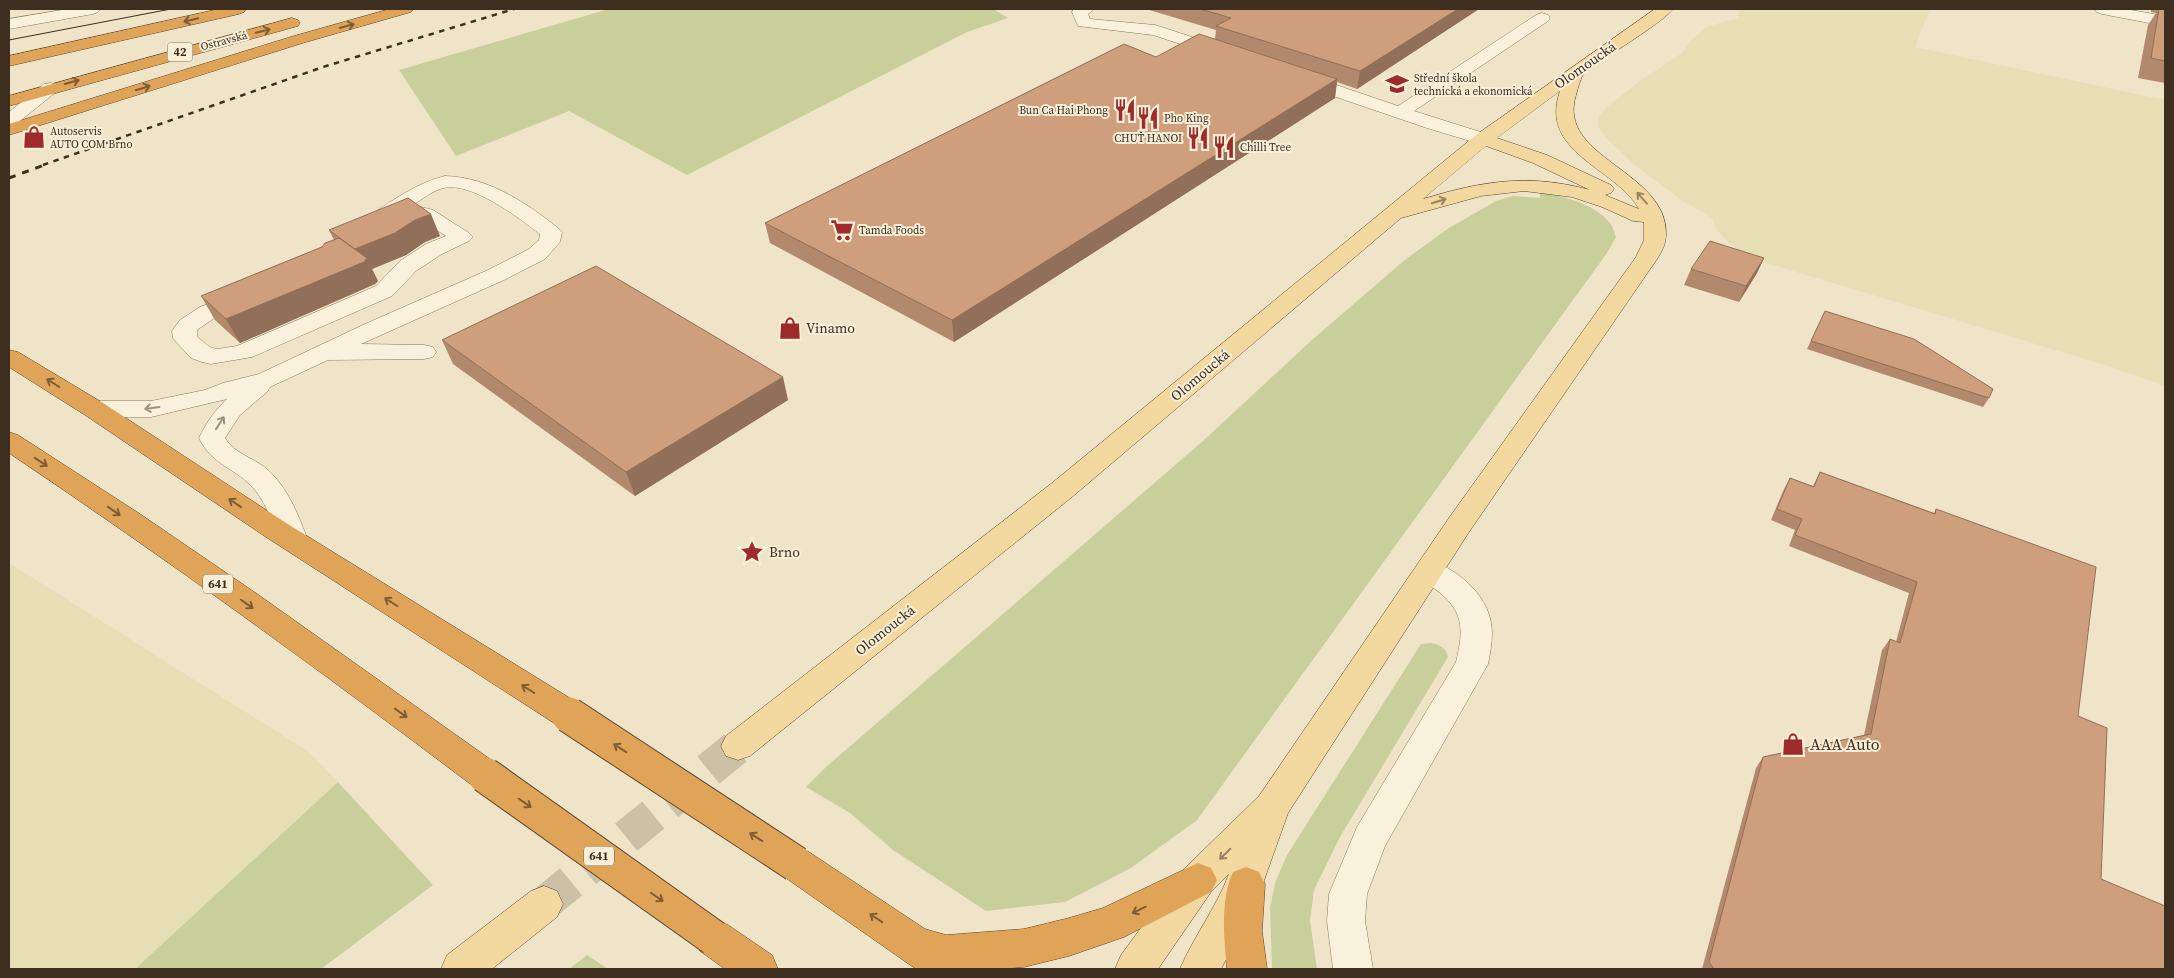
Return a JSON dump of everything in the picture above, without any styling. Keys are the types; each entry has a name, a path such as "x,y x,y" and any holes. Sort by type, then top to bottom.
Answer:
{"highway":[{"name":"42","path":"9,61 239,9"},
{"path":"325,16 353,9"},
{"name":"42","path":"9,124 96,102 300,39 406,9"},
{"name":"Ostravská","path":"9,85 125,52 302,14"},
{"name":"Ostravská","path":"9,101 302,14"},
{"path":"9,357 94,409 294,541 569,715 796,864 950,969"},
{"name":"641","path":"9,441 74,483 346,673 485,775 758,969"},
{"path":"916,946 946,954 1024,948 1069,937 1110,924 1198,880"},
{"path":"1246,884 1243,931 1247,969"}],"main road":[{"name":"Olomoucká","path":"738,746 1062,490 1483,139 1576,70 1665,9"},
{"path":"1135,969 1198,880 1272,807 1429,572 1653,246 1656,235 1652,214 1646,202 1633,188 1577,141 1567,126 1564,106 1576,70"},
{"path":"1483,139 1540,159 1594,184 1627,204 1640,217 1649,236 1646,258"},
{"path":"1392,215 1471,192 1524,185 1568,191 1600,199 1618,205 1640,217"},
{"path":"1200,969 1246,884 1272,807"},
{"path":"461,969 544,904"}],"street":[{"path":"9,24 93,9"},
{"path":"1086,9 1080,12 1084,23 1155,30 1240,58"},
{"path":"2102,9 2165,21"},
{"path":"1401,112 1542,18"},
{"path":"1286,74 1483,139"},
{"path":"9,124 50,88"},
{"path":"94,409 151,409 212,396 232,388 267,380 373,329 496,275 537,254 549,242 551,232 492,194 467,183 445,182 437,184 362,228"},
{"path":"262,290 195,319 184,331 185,338 200,353 210,356 243,352 384,291 408,266 434,249 462,237 426,214 396,208"},
{"path":"313,359 357,351 424,352"},
{"path":"267,380 231,408 218,424 212,438 214,444 220,450 258,477 280,503 294,541"},
{"path":"1353,969 1346,921 1348,894 1370,839 1472,664 1478,643 1472,609 1461,593 1429,572"}],"shaded area":[{"path":"1738,9 1930,9 1915,47 2165,100 2165,386 2105,365 1770,264 1742,253 1716,229 1713,219 1683,201 1636,166 1606,138 1598,127 1599,116 1608,106 1640,81 1682,53 1691,40 1707,27 1739,19"},
{"path":"9,563 309,752 338,782 135,969 9,969"}],"green space":[{"path":"609,9 993,9 1008,18 967,32 687,175 569,111 456,156 399,70"},
{"path":"1540,192 1568,199 1595,210 1610,224 1616,237 1607,253 1197,820 1131,868 1065,902 986,911 893,850 850,813 806,787 826,767 1204,440 1313,339 1406,259 1449,228 1496,201 1513,196 1540,198"},
{"path":"1431,643 1442,647 1448,657 1340,837 1314,890 1310,921 1317,969 1272,969 1270,908 1275,883 1287,855 1421,644"},
{"path":"338,782 433,885 321,969 135,969"},
{"path":"587,955 608,969 569,969"}],"building":[{"path":"1200,9 1458,9 1360,71 1216,26 1231,18"},
{"path":"2159,9 2165,9 2165,61 2151,58"},
{"path":"1199,34 1337,79 952,320 765,223 1124,44 1156,57"},
{"path":"408,198 431,214 415,220 395,233 355,249 329,230"},
{"path":"339,238 367,258 364,262 226,319 201,296 322,247 325,243"},
{"path":"1710,241 1764,258 1746,286 1691,269"},
{"path":"596,266 783,377 626,472 442,340"},
{"path":"1825,311 1914,339 1993,389 1989,398 1811,341"},
{"path":"1820,472 1935,514 1936,509 2096,567 2078,716 2107,728 2101,879 2165,906 2165,969 1714,969 1709,962 1763,757 1871,734 1890,639 1900,643 1917,582 1795,535 1802,519 1777,509 1790,478 1814,487"}],"tunnel":[{"path":"544,904 738,746"}],"tram line":[{"path":"9,40 171,9"}],"railway":[{"path":"43,165 323,67 514,9"},
{"path":"9,178 47,164"}],"place":[{"name":"Střední škola technická a ekonomická","path":"1397,84"},
{"name":"Bun Ca Hai Phong","path":"1125,110"},
{"name":"Pho King","path":"1148,118"},
{"name":"Autoservis AUTO COM Brno","path":"34,137"},
{"name":"CHUŤ HANOI","path":"1198,138"},
{"name":"Chilli Tree","path":"1224,147"},
{"name":"Tamda Foods","path":"842,230"},
{"name":"Vinamo","path":"790,328"},
{"name":"Brno","path":"752,552"},
{"name":"AAA Auto","path":"1793,744"}]}
